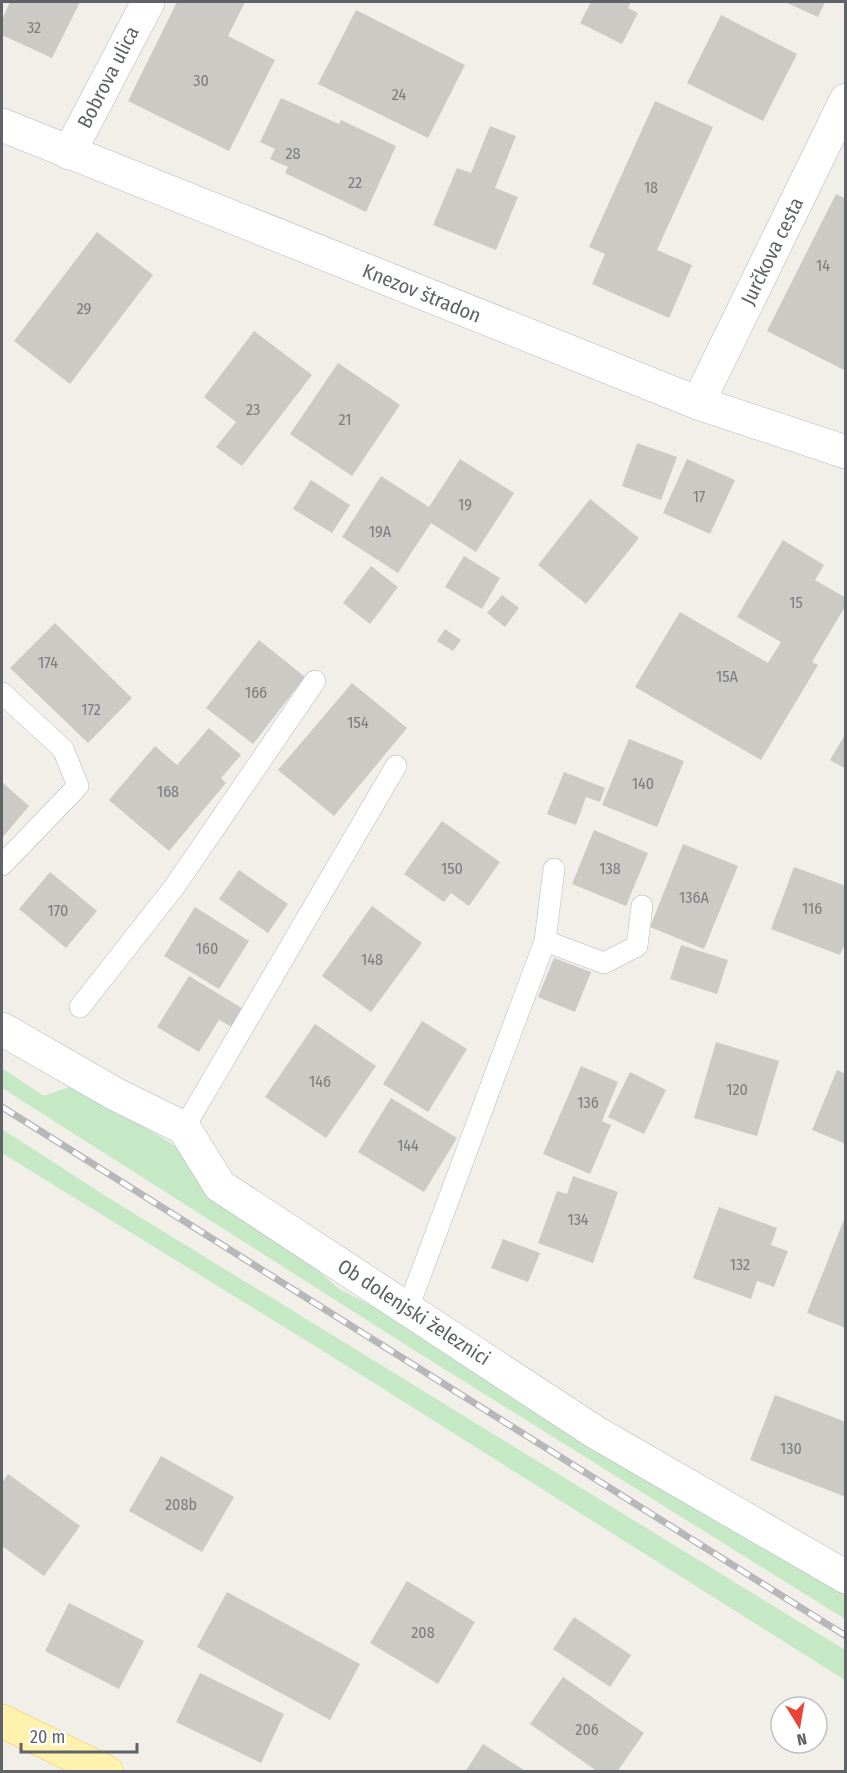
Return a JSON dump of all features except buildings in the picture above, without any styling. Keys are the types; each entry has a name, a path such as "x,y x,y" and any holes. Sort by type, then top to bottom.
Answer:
{"main road":[{"path":"2,1721 107,1772"}],"street":[{"name":"Bobrova ulica","path":"69,153 148,2"},
{"name":"Jurčkova cesta","path":"698,403 846,100"},
{"name":"Knezov štradon","path":"2,125 698,403 846,452"},
{"path":"2,1029 117,1095 184,1128"},
{"name":"Ob dolenjski železnici","path":"184,1128 220,1186 595,1432 846,1577"}],"lane":[{"path":"80,1007 175,886 315,681"},
{"path":"2,693 63,749 78,786 2,865"},
{"path":"184,1128 396,766"},
{"path":"408,1308 545,941 554,869"},
{"path":"545,941 604,963 637,946 642,906"}],"green space":[{"path":"2,1068 44,1096 75,1085 177,1147 339,1289 388,1314 644,1474 845,1595 845,1619 417,1352 2,1088"},
{"path":"2,1129 104,1195 845,1650 845,1680 336,1359 2,1153"}],"railway":[{"path":"2,1107 846,1636"}]}
